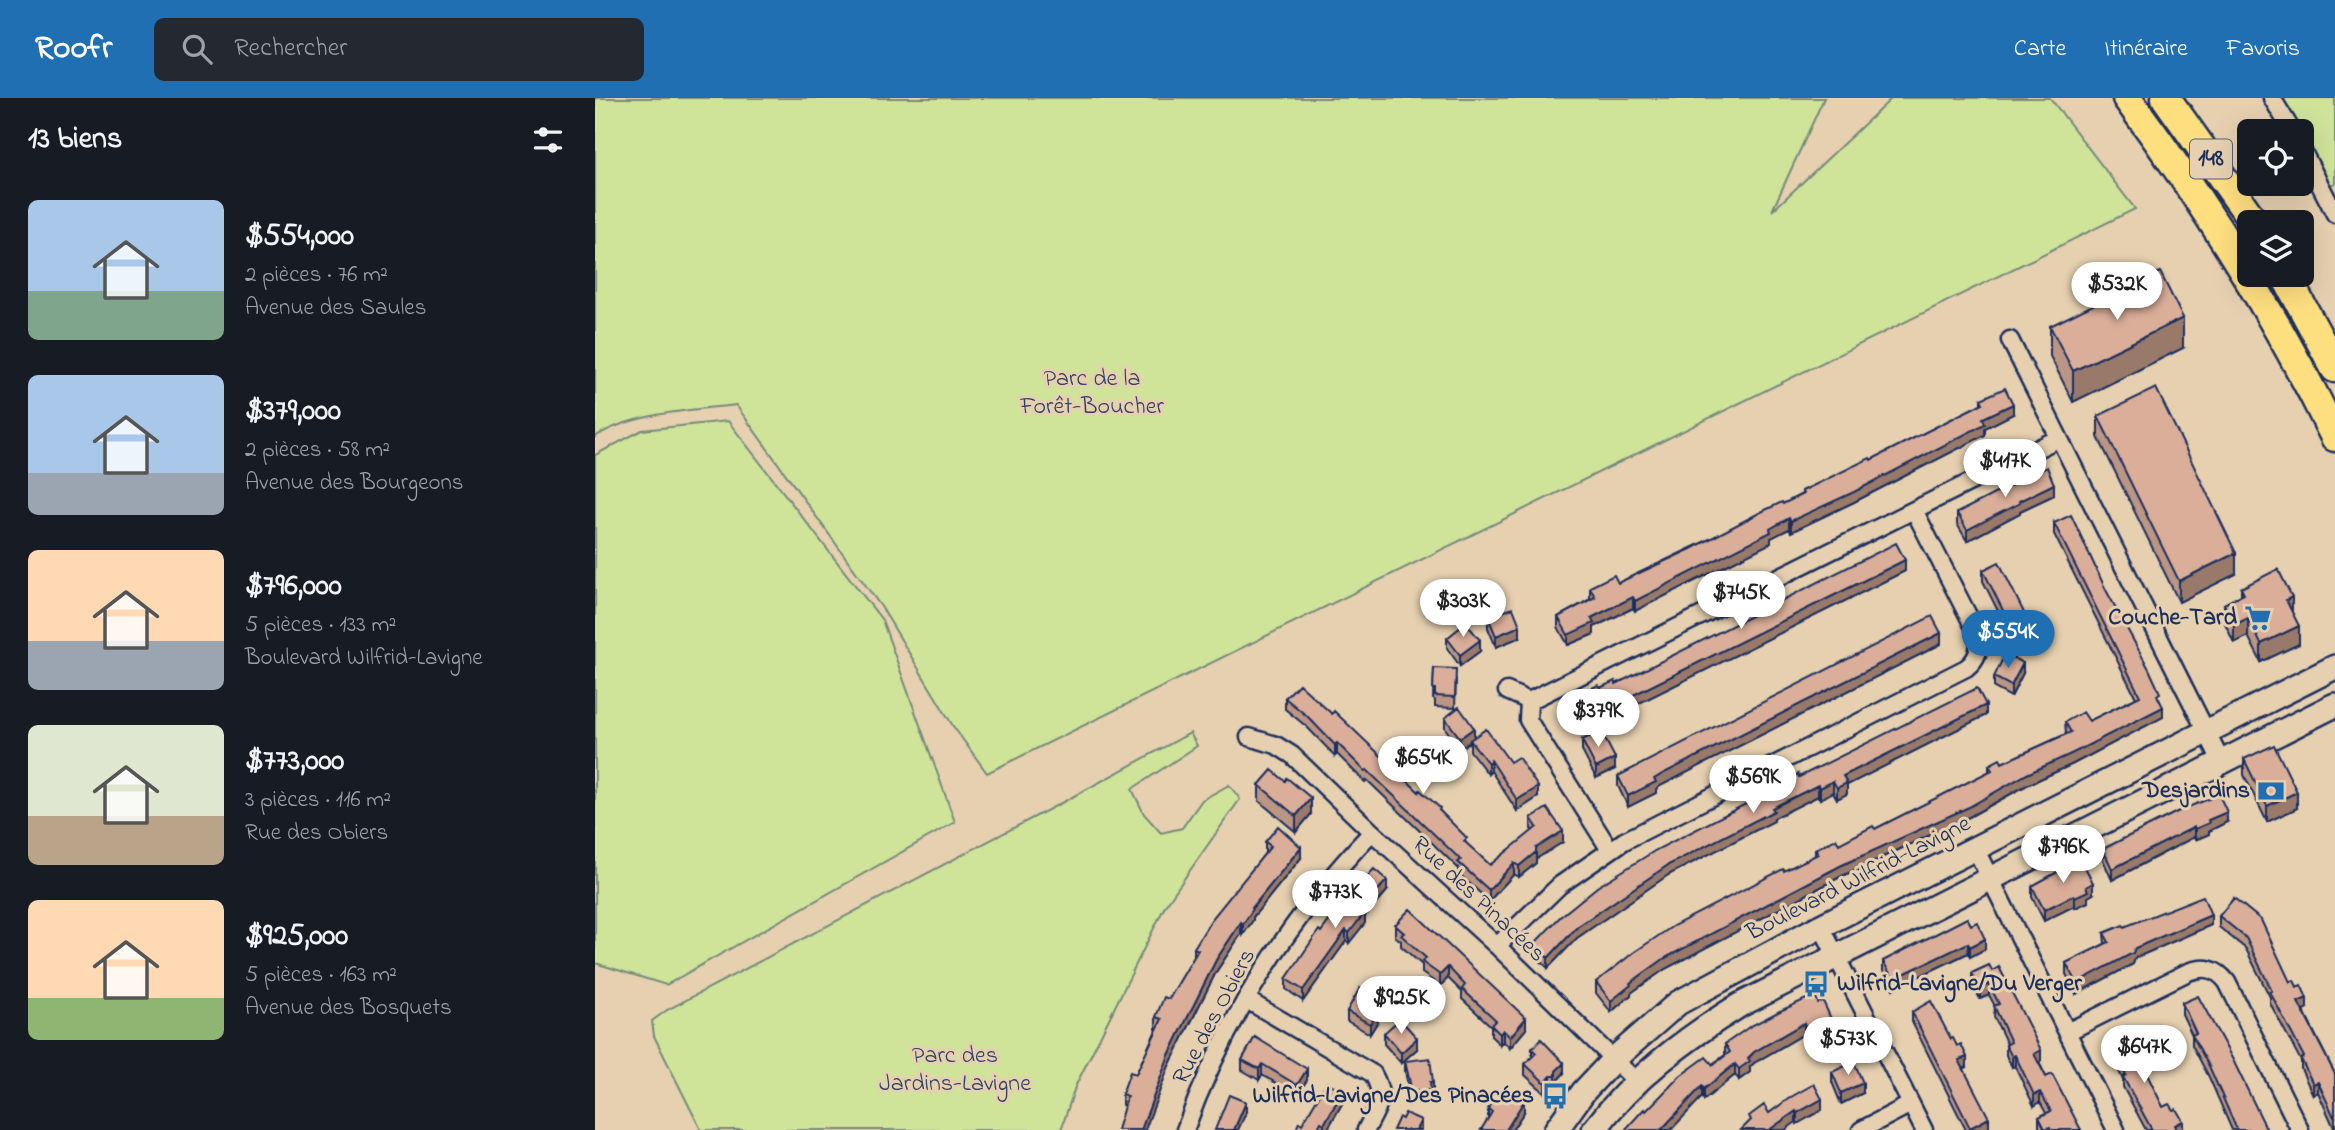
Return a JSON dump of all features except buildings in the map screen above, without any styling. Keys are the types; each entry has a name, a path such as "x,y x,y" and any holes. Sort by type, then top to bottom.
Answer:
{"highway":[{"name":"148","path":"2127,98 2222,233 2255,286 2335,437"},
{"name":"148","path":"2166,98 2245,210"},
{"path":"2291,287 2335,368"}],"street":[{"path":"2272,98 2285,119"},
{"path":"2314,173 2335,214"},
{"path":"2010,340 2221,761"},
{"path":"1528,701 2059,438"},
{"path":"1497,946 1560,885 1648,828 1973,663 1979,645 1978,635 1914,510"},
{"name":"Boulevard Wilfrid-Lavigne","path":"1556,1130 1584,1091 1614,1059 1678,1003 1821,926 2335,667"},
{"path":"1507,691 1528,701"},
{"path":"1528,701 1528,720 1611,850"},
{"path":"1594,1130 1637,1082 1701,1030 1740,1006 2335,705"},
{"name":"Rue des Pinacées","path":"1249,737 1276,745 1292,755 1497,946 1637,1082"},
{"name":"Rue des Obiers","path":"1185,1130 1202,1085 1274,953 1341,865 1372,832"},
{"path":"1975,848 2116,1130"},
{"path":"1821,926 1924,1130"},
{"path":"2067,1032 2188,972 2213,969 2227,982 2300,1130"},
{"path":"1247,1000 1373,1074 1379,1084 1382,1098 1366,1130"},
{"path":"1861,1130 1911,1104"}],"green space":[{"name":"Parc de la Forêt-Boucher","path":"595,98 1824,98 1772,211 1892,98 2050,98 2135,209 987,773 953,726 882,608 736,405 644,418 595,437"},
{"path":"2272,98 2335,98 2335,183 2323,189 2314,172 2314,119 2285,119"},
{"path":"728,421 882,620 955,822 666,985 595,963 595,455 642,430"},
{"name":"Parc des Jardins-Lavigne","path":"1190,733 1197,746 1132,789 1144,814 1161,833 1182,828 1202,800 1229,785 1240,799 1165,906 1075,1087 1061,1130 701,1130 654,1036 652,1021 667,1010"}],"place":[{"name":"Couche-Tard","path":"2258,618"},
{"name":"Desjardins","path":"2271,791"},
{"name":"Wilfrid-Lavigne/Du Verger","path":"1816,984"},
{"name":"Wilfrid-Lavigne/Des Pinacées","path":"1555,1096"}]}
